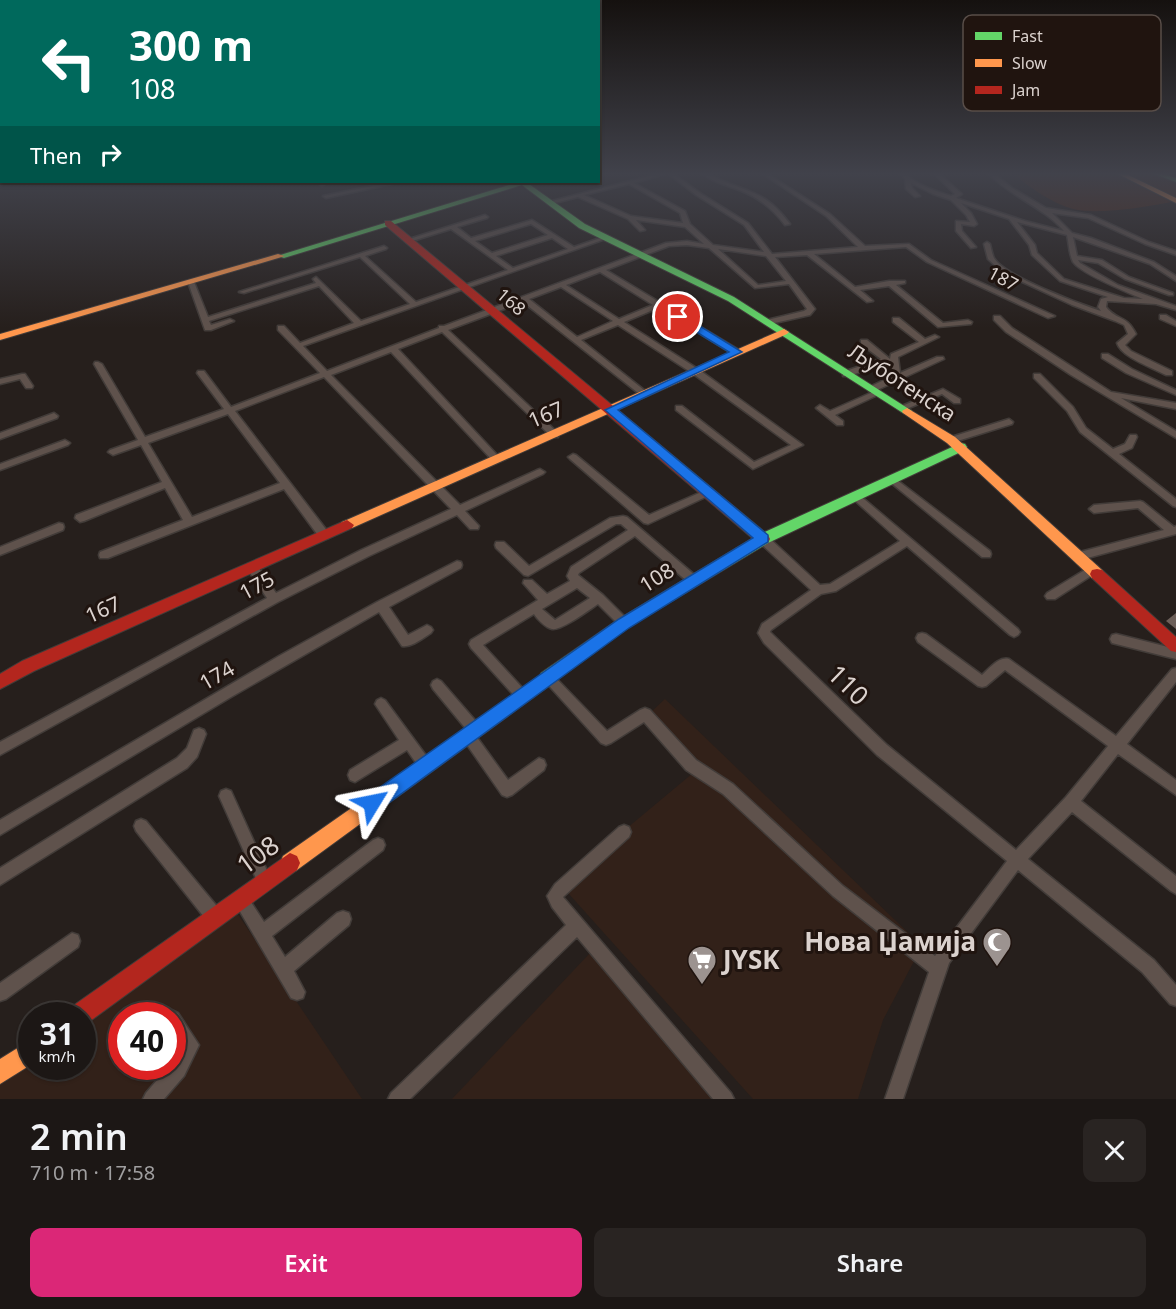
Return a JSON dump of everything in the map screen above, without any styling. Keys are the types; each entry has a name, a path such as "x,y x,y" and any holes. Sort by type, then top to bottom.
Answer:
{"street":[{"path":"0,337 380,225"},
{"name":"168","path":"391,225 610,410"},
{"path":"409,240 458,225"},
{"path":"471,240 518,225"},
{"path":"534,225 573,249"},
{"name":"Љуботенска","path":"582,225 731,299 956,444 1176,645"},
{"path":"637,225 642,230"},
{"path":"687,225 715,247 757,287 790,282"},
{"path":"746,225 811,311 770,322"},
{"path":"839,225 862,247"},
{"path":"958,225 964,240 973,247"},
{"path":"1017,225 1032,245 1034,254 1062,280 1121,299"},
{"path":"1038,225 1069,232 1152,263 1176,279"},
{"path":"1061,225 1069,232 1074,257 1083,268 1116,286 1176,308"},
{"path":"1109,225 1147,243 1176,253"},
{"path":"452,227 512,270"},
{"path":"491,255 552,236"},
{"path":"300,345 605,238"},
{"name":"187","path":"113,452 228,411 442,328 525,300 639,254 679,243 769,255 909,245 926,259 955,271 1011,301 1052,316"},
{"path":"987,244 991,259 1005,272 1074,304 1110,317 1131,329 1132,334 1121,343 1121,346 1128,353 1172,371"},
{"path":"242,292 384,248"},
{"path":"807,252 869,301"},
{"path":"361,255 415,305"},
{"path":"1074,257 1100,261 1127,278 1171,294"},
{"path":"601,270 736,352"},
{"path":"308,271 359,324"},
{"path":"191,282 208,327 262,311 260,305 320,284"},
{"path":"854,289 903,282"},
{"path":"889,283 942,325 968,322"},
{"path":"562,285 695,371 798,445 753,465 679,408"},
{"path":"525,300 645,394"},
{"path":"1110,317 1102,308 1102,300 1157,302"},
{"path":"575,340 659,305"},
{"path":"1163,317 1176,324"},
{"path":"997,318 1009,330 1074,373 1176,435"},
{"path":"896,320 923,341"},
{"path":"281,328 327,372 474,526"},
{"path":"442,328 555,435"},
{"name":"167","path":"0,682 28,666 784,332"},
{"path":"896,375 892,358 935,337"},
{"path":"846,374 887,360 864,342"},
{"path":"392,348 496,459"},
{"path":"1105,356 1129,371 1157,382 1176,393"},
{"path":"830,414 875,391 896,375 904,376 940,358"},
{"path":"98,364 190,523"},
{"path":"1157,382 1172,371"},
{"path":"201,374 324,535"},
{"path":"0,382 25,376 29,386"},
{"path":"1037,376 1070,409 1078,425 1176,504"},
{"path":"901,408 942,391 957,401"},
{"path":"1111,394 1176,406"},
{"path":"820,408 840,423"},
{"path":"610,410 709,492 818,590 832,588 906,542"},
{"path":"0,436 54,416"},
{"path":"956,444 1008,422"},
{"path":"1113,453 1129,446 1133,437"},
{"path":"0,467 65,443"},
{"name":"108","path":"96,1003 624,623 763,539 893,480 956,444"},
{"path":"573,457 648,520 709,492"},
{"name":"175","path":"0,749 274,599 365,553 540,472"},
{"path":"893,480 986,554"},
{"path":"80,519 167,483"},
{"path":"104,555 285,485"},
{"path":"855,496 906,542 972,593 984,607 1014,632"},
{"path":"1094,510 1140,504 1174,531"},
{"path":"500,545 528,572 614,521 622,520 693,580"},
{"path":"0,551 59,527"},
{"path":"624,623 572,576 575,570 634,531"},
{"path":"1080,556 1174,531"},
{"name":"174","path":"0,828 210,703 381,605 457,565"},
{"path":"252,567 274,599"},
{"path":"1051,596 1093,569"},
{"path":"523,697 475,644 577,582"},
{"path":"528,583 546,600"},
{"name":"110","path":"818,590 766,627 765,636 882,750 1017,860"},
{"path":"539,613 553,625 557,624 599,598"},
{"path":"381,605 406,642 427,630"},
{"path":"922,638 982,682 1005,663 1119,744 1176,788"},
{"path":"1116,639 1176,654"},
{"path":"894,1099 942,958 1017,860 1071,802 1176,673"},
{"path":"548,678 606,739 645,714 691,765 728,789 838,891 938,969"},
{"path":"437,685 507,789 539,765"},
{"path":"381,704 426,765"},
{"path":"0,877 182,763 192,752 199,734"},
{"path":"355,775 409,741"},
{"path":"226,796 264,880"},
{"path":"1071,802 1176,886"},
{"path":"141,826 214,916"},
{"path":"624,832 555,896 557,902 725,1099"},
{"path":"261,934 378,845"},
{"path":"1017,860 1148,966 1176,998"},
{"path":"240,898 297,992"},
{"path":"283,969 343,919"},
{"path":"397,1099 576,927"},
{"path":"0,993 72,941"},
{"path":"186,1039 190,1045 186,1053"},
{"path":"0,1073 18,1060"},
{"path":"152,1099 169,1080"}],"shaded area":[{"path":"665,699 922,946 883,1020 858,1099 753,1099 560,884 699,768 650,713"},
{"path":"233,907 362,1099 0,1099 0,1084 18,1070 18,1080 96,1080 96,1011 108,1002"},
{"path":"591,952 712,1099 452,1099"}],"traffic: fast":[{"path":"281,256 383,225"},
{"path":"581,225 731,299 907,411"},
{"path":"547,678 624,623 763,539 961,447"}],"traffic: slow":[{"path":"0,337 281,256"},
{"path":"347,525 784,332"},
{"path":"907,411 951,440 1097,574"},
{"path":"290,863 547,678"},
{"path":"0,1073 18,1060"}],"traffic: jam":[{"path":"391,225 763,539"},
{"path":"0,682 28,666 347,525"},
{"path":"1097,574 1176,646"},
{"path":"96,1003 290,863"}],"place":[{"name":"Нова Џамија","path":"997,968"},
{"name":"JYSK","path":"702,986"}],"route":[{"path":"372,803 532,691 624,623 763,539 610,410 736,352 678,317"}]}
